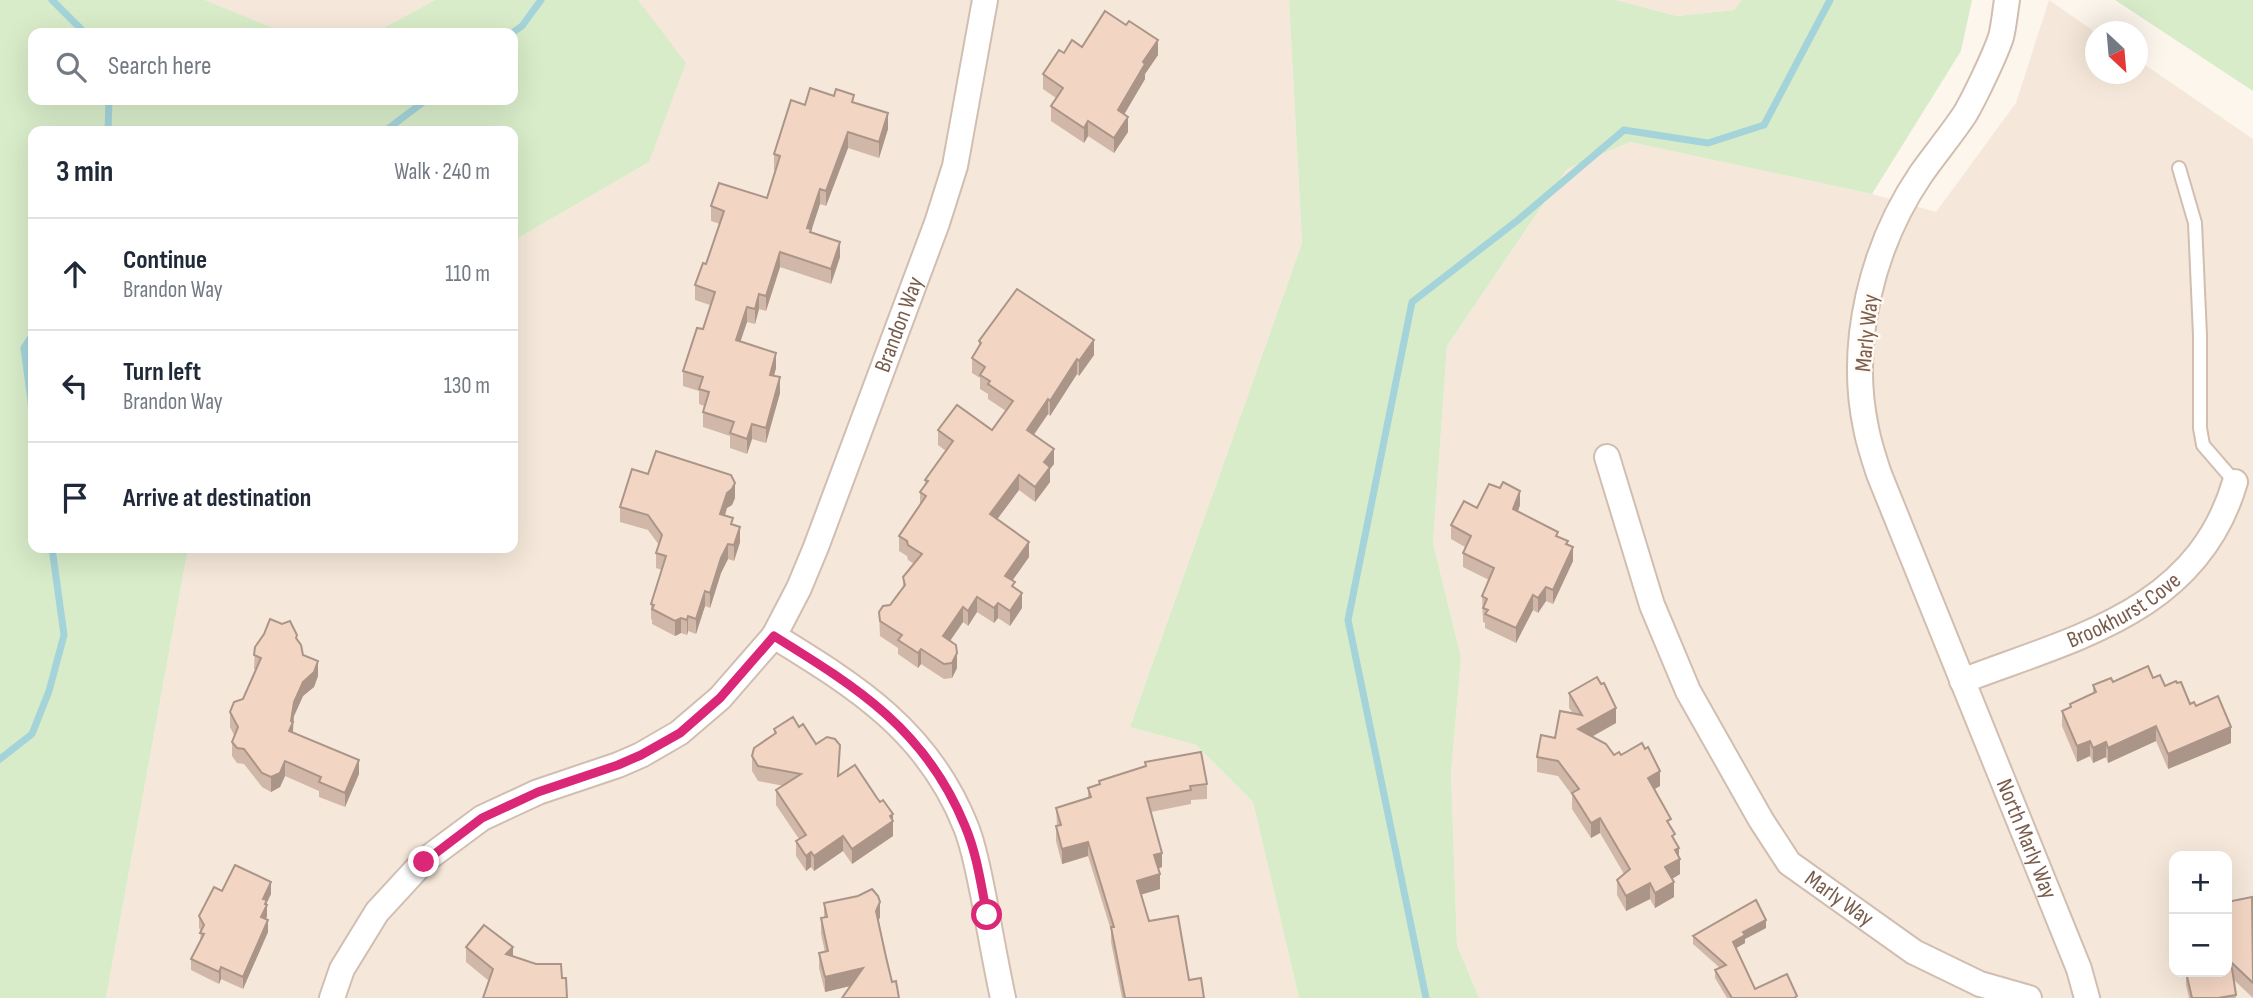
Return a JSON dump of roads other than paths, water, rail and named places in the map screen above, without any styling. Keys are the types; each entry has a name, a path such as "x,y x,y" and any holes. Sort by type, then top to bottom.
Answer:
{"street":[{"name":"Brandon Way","path":"332,998 342,969 377,912 424,862 482,818 538,792 618,765 680,733 720,698 774,636 799,588 816,547 937,223 955,166 985,0"},
{"name":"Marly Way","path":"1962,681 1879,474 1866,430 1861,370 1863,334 1868,298 1892,226 1922,173 1967,111 2000,38 2007,0"},
{"name":"Marly Way","path":"1608,457 1652,605 1688,691 1761,820 1789,863 1914,952 1980,984 2029,998"},
{"name":"Brookhurst Cove","path":"1962,681 2104,627 2132,613 2158,595 2179,576 2214,532 2228,506 2235,482"},
{"path":"774,636 868,697 904,729 941,778 966,827 977,865 1003,998"},
{"name":"North Marly Way","path":"1962,681 2079,969 2087,998"}],"lane":[{"path":"2179,168 2195,223 2200,335 2200,428 2203,445 2235,482"}],"waterway":[{"path":"52,0 80,28"},
{"path":"518,29 541,0"},
{"path":"1426,998 1348,620 1412,302 1518,220 1624,130 1708,143 1764,125 1830,0"},
{"path":"108,126 109,105"},
{"path":"392,126 419,105"},
{"path":"28,342 24,348 28,378"},
{"path":"0,759 32,734 49,691 64,635 53,553"}]}
